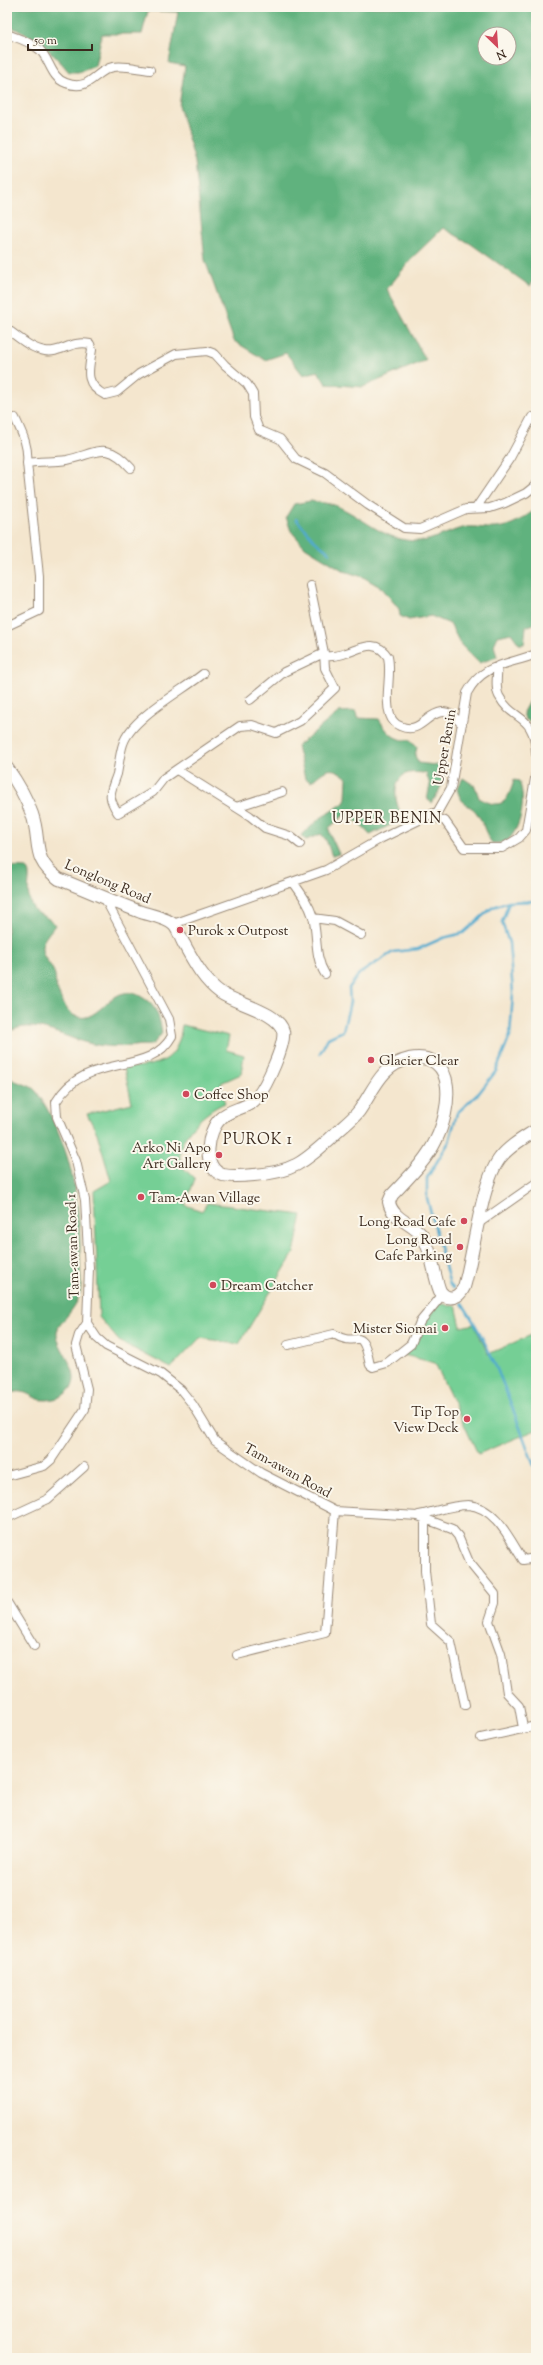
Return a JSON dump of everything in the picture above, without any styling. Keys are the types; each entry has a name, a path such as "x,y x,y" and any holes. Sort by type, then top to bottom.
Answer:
{"main road":[{"name":"Longlong Road","path":"7,768 32,814 42,864 59,879 173,924"},
{"path":"173,924 191,956 212,985 226,996 270,1016 278,1022 283,1030 281,1050 259,1095 246,1106 222,1117 214,1128 209,1142 209,1158 212,1168 218,1172 241,1176 268,1174 291,1169 308,1159 354,1118 379,1079 391,1066 411,1059 424,1059 436,1063 442,1068 447,1080 447,1094 438,1136 427,1155 392,1195 388,1202 396,1215 423,1237 443,1294 451,1298 459,1294 464,1287 488,1184 497,1162 503,1154 536,1130"}],"street":[{"path":"7,34 21,39 40,51 54,75 64,83 71,85 88,83 112,67 150,70"},
{"path":"7,329 26,342 46,352 74,343 90,344 92,350 87,372 94,386 105,394 117,392 139,374 176,354 192,351 203,351 214,354 247,384 253,394 254,417 260,430 280,439 296,459 325,473 388,519 404,528 420,529 455,513 476,508 490,508 526,493 536,486"},
{"path":"476,508 510,458 532,417"},
{"path":"7,626 39,611 39,576 27,463 27,447 15,418"},
{"path":"27,463 66,460 104,450 114,452 131,468"},
{"path":"203,674 142,719 128,734 123,744 121,758 110,790 110,797 118,813 153,792 164,778 240,726 252,725 276,733 300,721 335,688 325,668 324,655 310,584"},
{"path":"250,700 284,672 324,655 343,654 366,645 381,650 388,657 388,706 390,715 396,724 406,728 417,728 436,714 442,712 448,713 462,724"},
{"name":"Upper Benin","path":"173,924 326,870 380,839 431,816 443,806 451,788 467,693 472,684 480,675 498,666 534,658"},
{"path":"498,666 497,689 499,696 528,724 535,738 536,754"},
{"path":"177,770 265,828 290,836 300,844"},
{"path":"431,816 445,821 464,848 502,848 519,838 526,830 536,773"},
{"path":"236,808 282,792"},
{"path":"293,882 308,905 313,918 317,956 325,974"},
{"name":"Tam-awan Road 1","path":"7,1476 44,1466 51,1460 85,1409 88,1389 76,1345 79,1335 86,1323 89,1268 85,1200 76,1161 57,1117 56,1102 68,1086 80,1078 102,1068 154,1056 168,1045 172,1036 169,1019 104,897"},
{"path":"313,918 335,922 361,935"},
{"path":"479,1223 536,1183"},
{"path":"288,1344 334,1334 342,1339 360,1338 365,1342 370,1365 382,1365 398,1357 412,1344 420,1322 443,1294"},
{"name":"Tam-awan Road","path":"86,1323 97,1338 106,1346 161,1374 181,1390 215,1441 261,1473 335,1511 422,1517 452,1529 458,1536 469,1562 495,1594 496,1603 489,1620 501,1654 507,1693 519,1706 523,1728"},
{"path":"7,1518 48,1499 84,1467"},
{"path":"465,1705 452,1642 431,1624 425,1571 422,1517 459,1506 469,1505 478,1508 498,1522 523,1560 536,1558"},
{"path":"237,1655 325,1633 335,1511"},
{"path":"7,1602 34,1646"},
{"path":"481,1738 536,1726"}],"green space":[{"path":"7,7 536,7 536,277 530,286 471,244 443,228 414,256 387,289 426,360 363,387 326,384 318,371 303,375 286,353 265,360 234,341 205,260 195,162 179,106 185,66 169,63 178,12 148,11 142,34 102,34 95,66 80,72 69,72 48,50 25,34 7,25"},
{"path":"311,501 338,506 386,534 396,538 418,541 429,540 461,528 492,528 506,526 522,519 536,509 536,623 526,627 524,644 519,644 511,633 498,636 494,645 497,657 479,663 461,645 450,624 431,616 409,620 400,616 399,609 382,588 363,577 344,571 305,547 291,531 286,517 294,504"},
{"path":"529,701 536,701 536,718 531,722 525,719 523,712"},
{"path":"356,711 357,718 379,719 391,735 399,739 409,740 417,747 415,756 419,763 442,766 444,776 432,803 427,799 430,785 426,773 412,773 404,775 397,784 396,796 399,809 405,818 370,835 358,822 344,815 329,828 330,834 339,854 332,856 326,840 321,834 306,840 301,836 319,819 344,803 346,798 347,778 337,771 329,770 325,771 311,782 305,778 297,746 339,712"},
{"path":"463,778 475,786 479,798 493,804 503,802 512,788 514,780 519,781 522,795 522,811 517,826 508,840 501,843 492,843 478,815 461,799 459,795 457,789"},
{"path":"7,867 27,868 29,873 28,890 33,908 55,925 47,935 42,946 42,950 54,972 59,993 69,1011 75,1016 84,1017 92,1015 115,997 124,993 134,993 149,1002 157,1014 162,1033 155,1042 150,1045 118,1047 92,1044 49,1030 38,1028 17,1028 7,1033"},
{"name":"Tam-Awan Village","path":"182,1025 229,1036 226,1050 244,1055 241,1074 221,1083 225,1103 210,1112 194,1125 183,1142 180,1151 180,1159 182,1165 195,1179 185,1205 202,1211 207,1203 302,1215 294,1253 239,1344 200,1338 171,1368 119,1341 99,1317 94,1191 111,1181 97,1133 87,1114 132,1103 124,1068 156,1064 171,1055 180,1038"},
{"path":"7,1076 34,1089 48,1110 65,1150 71,1172 78,1215 81,1289 72,1310 58,1327 57,1331 60,1345 74,1374 74,1381 71,1388 60,1397 47,1400 38,1399 26,1393 7,1393"},
{"path":"440,1303 450,1306 456,1305 461,1327 474,1324 488,1354 536,1333 536,1430 478,1454 435,1363 404,1355 412,1348 424,1320"}],"waterway":[{"path":"296,519 317,543 330,553"},
{"path":"320,1053 328,1038 343,1031 350,1002 349,988 359,974 393,952 418,949 443,938 463,933 493,907 509,902 536,901"},
{"path":"453,1288 450,1285 427,1198 427,1178 449,1142 457,1113 479,1093 496,1071 510,1036 513,993 509,943 502,922 509,902"},
{"path":"462,1303 495,1364 536,1471"}],"place":[{"name":"Purok x Outpost","path":"180,930"},
{"name":"Glacier Clear","path":"371,1060"},
{"name":"Coffee Shop","path":"186,1094"},
{"name":"Arko Ni Apo Art Gallery","path":"219,1155"},
{"name":"Tam-Awan Village","path":"141,1197"},
{"name":"Long Road Cafe","path":"464,1221"},
{"name":"Long Road Cafe Parking","path":"460,1247"},
{"name":"Dream Catcher","path":"213,1285"},
{"name":"Mister Siomai","path":"445,1328"},
{"name":"Tip Top View Deck","path":"467,1419"}],"district":[{"name":"UPPER BENIN","path":"387,818"},
{"name":"PUROK 1","path":"258,1139"}]}
